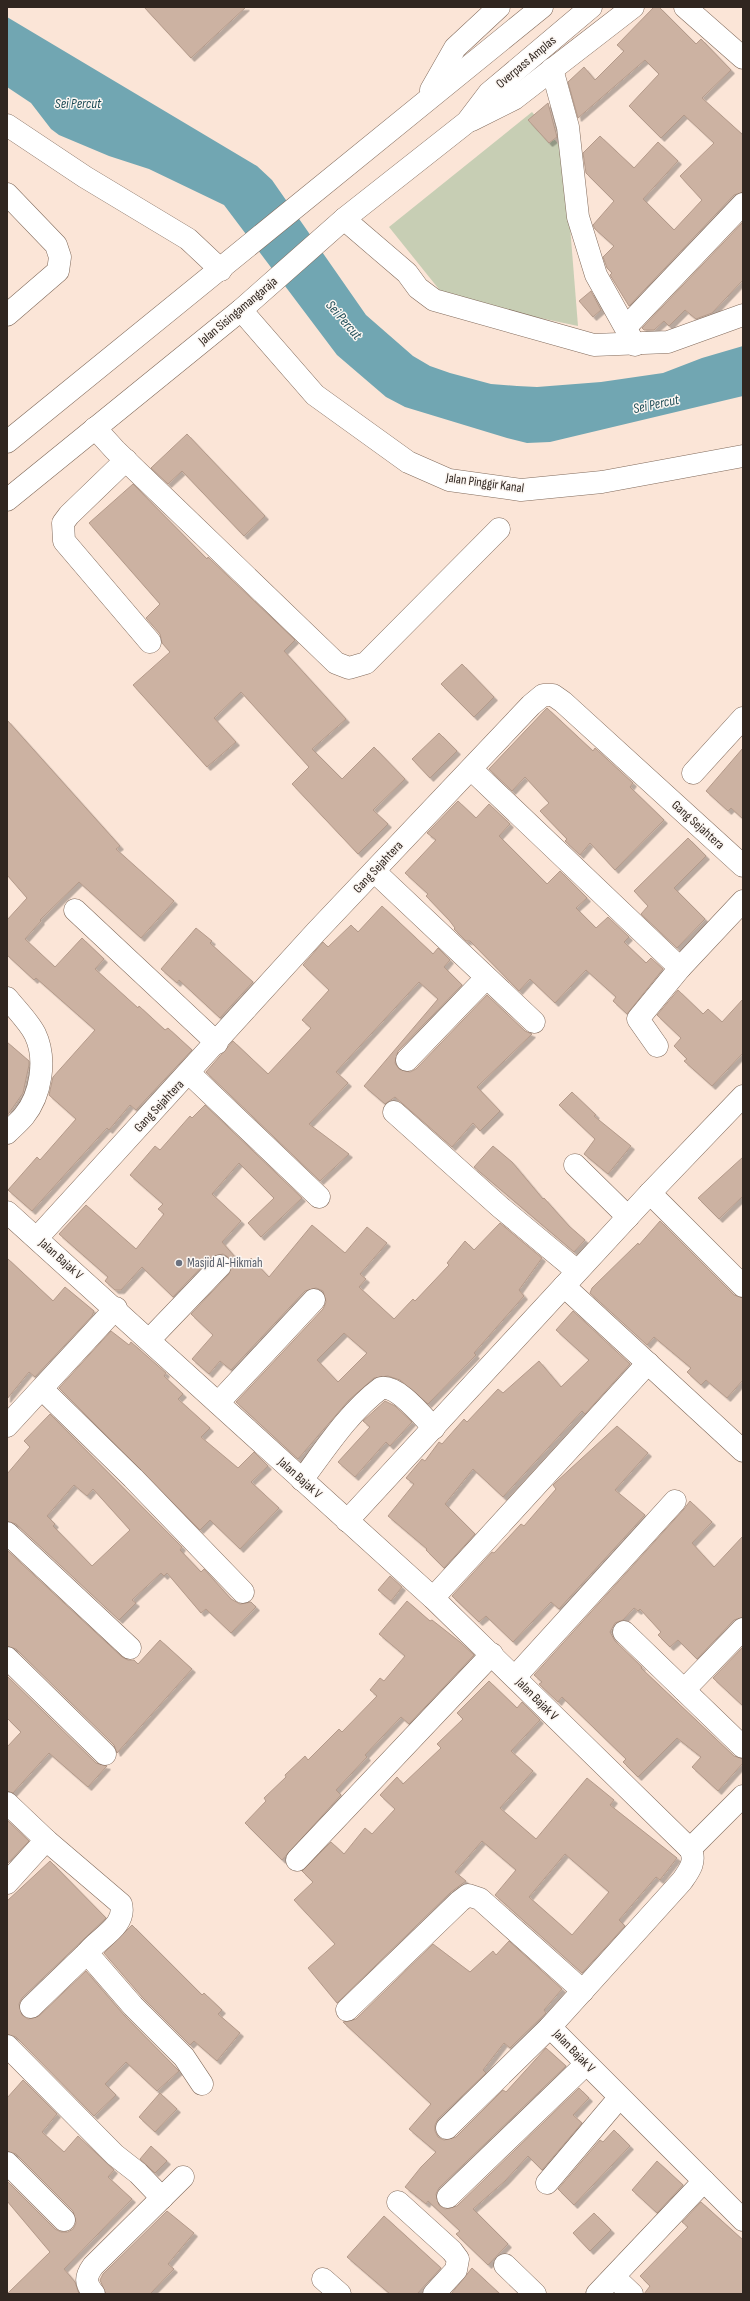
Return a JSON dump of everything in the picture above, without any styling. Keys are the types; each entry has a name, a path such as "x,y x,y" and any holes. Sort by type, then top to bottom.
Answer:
{"main road":[{"path":"7,442 224,267 424,101 542,7"},
{"name":"Overpass Amplas","path":"467,122 490,93 591,7"},
{"path":"467,122 514,99 633,7"},
{"path":"685,7 743,58"},
{"path":"424,101 456,48 497,8"},
{"path":"552,69 568,127 578,218 596,275 630,336"},
{"name":"Jalan Sisingamangaraja","path":"7,500 258,295 344,219 467,122"},
{"path":"7,125 85,176 188,239 224,267"},
{"path":"7,194 56,245 60,258 58,271 7,314"},
{"path":"630,336 743,204"},
{"path":"344,219 407,273 418,288 434,300 594,345 630,336 668,342 743,315"},
{"name":"Jalan Pinggir Kanal","path":"240,310 315,395 408,462 449,480 521,490 602,482 743,456"},
{"path":"95,428 126,460 336,663 349,668 366,663 499,528"},
{"path":"126,460 69,515 63,523 64,541 150,642"},
{"name":"Gang Sejahtera","path":"37,1238 374,871 531,705 543,695 553,695 743,866"},
{"path":"693,773 743,718"},
{"path":"471,769 680,968"},
{"path":"374,871 534,1022"},
{"path":"657,1046 638,1019 680,968 743,900"},
{"path":"75,910 217,1043"},
{"path":"407,1060 486,978"},
{"path":"7,998 35,1033 40,1048 42,1068 37,1093 25,1115 7,1133"},
{"path":"189,1074 319,1197"},
{"path":"347,1521 650,1193 743,1096"},
{"path":"394,1112 500,1207 571,1279 648,1363 743,1451"},
{"path":"575,1164 628,1217"},
{"path":"650,1193 743,1286"},
{"name":"Jalan Bajak V","path":"7,1212 116,1308 302,1480 433,1598 690,1849 693,1859 692,1865 682,1881 550,2027 619,2098 743,2220"},
{"path":"150,1339 220,1266"},
{"path":"218,1403 314,1300"},
{"path":"7,1426 116,1308"},
{"path":"433,1598 648,1363"},
{"path":"302,1480 340,1430 371,1396 381,1388 390,1388 401,1395 434,1428"},
{"path":"42,1389 133,1478 243,1592"},
{"path":"515,1677 676,1501"},
{"path":"7,1533 130,1648"},
{"path":"684,1690 743,1628"},
{"path":"624,1632 743,1747"},
{"path":"297,1860 492,1654"},
{"path":"7,1658 105,1754"},
{"path":"690,1849 743,1796"},
{"path":"7,1803 46,1840 121,1904 122,1917 118,1923 31,2007"},
{"path":"7,1883 46,1840"},
{"path":"348,2010 460,1901 468,1895 480,1899 583,1991"},
{"path":"87,1953 133,2006 184,2057 202,2084"},
{"path":"447,2128 550,2027"},
{"path":"7,2046 115,2155 138,2173 162,2198"},
{"path":"448,2197 586,2064"},
{"path":"547,2183 619,2098"},
{"path":"7,2162 64,2220"},
{"path":"94,2294 86,2282 88,2272 183,2178"},
{"path":"597,2294 704,2181"},
{"path":"398,2202 452,2251 458,2259 456,2270 434,2294"},
{"path":"505,2265 535,2294"},
{"path":"614,2277 632,2294"},
{"path":"323,2278 340,2294"}],"green space":[{"path":"532,112 564,151 578,326 446,298 389,227"}],"water":[{"name":"Sei Percut","path":"7,17 257,166 272,180 366,315 413,356 430,366 491,384 537,387 601,382 663,373 702,358 743,346 743,396 550,442 527,443 405,407 386,397 337,355 224,205 149,169 109,156 59,135 51,129 31,103 7,87"}],"building":[{"path":"144,7 246,7 191,58"},
{"path":"654,7 659,7 696,44 701,39 731,70 702,98 743,135 743,192 734,195 629,306 610,275 612,273 607,268 603,257 614,246 595,229 593,225 614,201 586,173 583,153 600,136 634,168 658,142 678,161 643,199 674,230 702,200 680,176 714,143 684,115 661,138 629,106 659,74 645,60 578,118 568,82 584,67 595,80 624,51 617,45"},
{"path":"548,103 557,137 549,143 528,120"},
{"path":"743,222 743,280 712,313 696,319 685,310 669,326 664,321 654,330 644,330 642,328"},
{"path":"591,291 601,310 593,317 579,301"},
{"path":"187,434 265,516 244,536 182,471 168,484 151,468"},
{"path":"133,484 207,559 208,557 295,640 284,651 346,719 312,749 342,779 374,747 405,779 373,810 388,824 358,854 292,784 309,767 241,692 214,718 236,742 207,767 133,685 170,652 162,643 160,634 146,618 160,604 89,523"},
{"path":"462,664 494,697 474,717 441,684"},
{"path":"547,708 593,751 595,748 633,783 630,787 664,820 615,870 590,843 580,855 565,841 567,839 540,811 549,803 525,777 512,791 489,769"},
{"path":"7,720 120,846 116,849 174,901 141,938 79,882 40,920 41,921 25,939 55,967 82,938 104,959 95,969 138,1008 139,1006 165,1030 168,1028 192,1050 136,1110 130,1105 109,1130 107,1128 32,1211 8,1190 37,1157 40,1160 76,1119 49,1095 53,1077 95,1030 36,978 34,980 7,955 7,920 27,898 7,875"},
{"path":"439,733 457,751 430,778 412,759"},
{"path":"743,748 743,819 731,808 728,811 706,791"},
{"path":"458,801 476,818 489,804 510,824 499,836 547,884 560,871 587,898 576,908 596,928 608,917 629,937 624,942 646,963 651,958 663,969 627,1014 613,1001 616,997 586,970 555,1003 530,979 519,991 470,941 466,941 454,929 455,928 449,920 426,896 428,894 405,873 436,840 427,833"},
{"path":"688,838 706,856 674,888 705,919 677,948 641,914 648,906 634,891"},
{"path":"382,906 433,954 438,948 450,960 444,967 462,985 398,1051 395,1063 399,1069 410,1072 416,1069 487,995 525,1031 532,1034 477,1087 500,1111 480,1131 473,1123 452,1147 395,1097 385,1104 364,1086 438,999 419,982 336,1072 348,1083 309,1124 349,1154 320,1181 206,1072 233,1041 268,1074 311,1028 302,1020 329,990 303,965 323,942 328,947 351,925 358,932"},
{"path":"196,928 212,941 210,943 253,982 220,1018 179,980 177,983 161,969"},
{"path":"678,990 703,1014 708,1009 722,1022 743,999 743,1053 712,1086 684,1061 687,1059 674,1046 681,1038 657,1015"},
{"path":"7,1042 29,1061 29,1065 23,1093 7,1116"},
{"path":"572,1092 596,1115 594,1116 631,1146 608,1174 584,1154 595,1139 559,1105"},
{"path":"205,1105 302,1198 261,1237 248,1223 274,1198 239,1163 212,1194 241,1221 222,1242 243,1266 251,1258 269,1277 312,1225 345,1253 367,1227 387,1243 360,1274 366,1279 359,1287 394,1319 413,1299 415,1301 449,1265 447,1263 465,1241 474,1250 500,1223 542,1258 519,1290 524,1296 474,1353 476,1355 428,1404 400,1380 388,1376 374,1378 349,1400 298,1459 236,1402 323,1309 326,1302 323,1291 316,1288 305,1291 231,1370 220,1361 209,1374 192,1359 213,1335 191,1314 229,1274 232,1263 228,1257 223,1254 211,1257 173,1297 142,1267 121,1290 115,1290 105,1281 108,1277 59,1234 86,1205 136,1249 164,1214 158,1209 163,1204 130,1175 155,1146 160,1150 190,1116 192,1118","holes":["344,1333 367,1353 338,1382 317,1360"]},
{"path":"493,1146 512,1162 543,1199 544,1198 569,1226 585,1240 574,1252 474,1167"},
{"path":"743,1157 743,1196 719,1219 698,1198"},
{"path":"660,1221 734,1295 743,1298 743,1380 727,1398 706,1380 701,1385 687,1372 691,1368 654,1337 647,1345 590,1293 592,1288 638,1243 639,1245"},
{"path":"7,1258 53,1301 65,1287 94,1311 92,1316 35,1377 29,1372 7,1399"},
{"path":"573,1311 630,1364 585,1414 582,1411 503,1497 473,1469 445,1504 475,1534 444,1568 426,1550 427,1549 388,1516 414,1484 406,1478 422,1459 425,1461 439,1442 442,1444 464,1419 467,1422 498,1389 503,1393 539,1361 561,1387 589,1360 556,1330"},
{"path":"111,1331 129,1345 131,1342 166,1373 164,1376 183,1394 178,1399 210,1428 201,1437 238,1468 254,1452 268,1466 251,1482 279,1508 240,1549 210,1520 200,1530 59,1388"},
{"path":"385,1401 395,1406 412,1422 390,1446 386,1442 355,1477 338,1462 370,1427 363,1421"},
{"path":"50,1414 182,1547 180,1550 201,1572 204,1569 231,1599 240,1604 251,1602 256,1607 231,1633 206,1609 201,1613 167,1573 164,1576 161,1573 132,1600 136,1603 119,1620 16,1524 7,1521 7,1474 30,1447 24,1441","holes":["74,1485 87,1496 93,1489 130,1530 92,1566 53,1526 55,1524 47,1516"]},
{"path":"617,1426 648,1453 615,1490 645,1515 559,1609 551,1602 513,1642 486,1616 479,1622 452,1596 492,1552 494,1553 521,1524 524,1526 556,1489 553,1485"},
{"path":"690,1501 712,1522 692,1543 714,1567 743,1536 743,1617 734,1620 697,1659 678,1640 670,1647 658,1635 661,1632 640,1609 638,1611 634,1608 623,1620 615,1623 610,1632 615,1641 642,1667 641,1668 734,1756 743,1759 743,1763 718,1791 692,1767 701,1757 677,1738 638,1777 623,1762 626,1759 562,1697 558,1702 539,1684 542,1682 534,1675"},
{"path":"7,1550 122,1657 128,1660 134,1660 138,1664 160,1640 192,1669 117,1753 114,1745 16,1649 7,1646"},
{"path":"390,1576 402,1587 391,1601 378,1590"},
{"path":"407,1601 430,1621 432,1620 460,1642 474,1655 409,1724 401,1717 365,1755 367,1757 336,1790 341,1795 282,1860 245,1823 266,1801 264,1798 286,1777 285,1775 305,1756 308,1760 339,1729 342,1732 377,1696 370,1690 380,1678 384,1681 405,1656 379,1634"},
{"path":"743,1647 743,1706 713,1678"},
{"path":"7,1676 96,1763 107,1766 88,1787 49,1753 13,1793 7,1791 7,1747 21,1732 7,1718"},
{"path":"489,1681 517,1708 522,1702 540,1720 511,1751 533,1771 500,1808 536,1839 587,1778 614,1800 610,1805 677,1858 660,1880 656,1877 619,1920 625,1926 582,1973 495,1895 516,1870 482,1841 455,1872 466,1881 451,1892 337,2003 308,1968 335,1944 294,1900 313,1882 302,1871 331,1842 344,1854 365,1828 372,1834 395,1809 380,1795 397,1777 403,1784 441,1748 437,1744 463,1719 457,1713","holes":["565,1854 609,1892 572,1935 529,1897"]},
{"path":"7,1820 29,1841 7,1864"},
{"path":"50,1861 106,1918 22,1998 19,2004 22,2015 28,2019 39,2016 86,1971 124,2015 179,2071 157,2091 126,2062 105,2084 116,2095 94,2116 16,2037 7,2034 7,1901"},
{"path":"132,1925 202,1995 204,1993 222,2010 218,2014 240,2033 217,2061 194,2041 190,2045 142,1997 104,1953"},
{"path":"509,1941 562,1989 544,2010 546,2013 510,2048 504,2043 483,2070 486,2073 438,2119 435,2125 435,2131 438,2137 444,2140 456,2137 503,2090 506,2092 546,2048 566,2066 439,2188 436,2194 439,2205 445,2209 457,2206 579,2088 589,2098 573,2115 582,2123 542,2170 528,2156 505,2181 473,2209 508,2244 488,2265 456,2234 460,2231 428,2201 426,2204 405,2187 421,2167 436,2152 409,2129 431,2104 343,2022 356,2019 433,1944 470,1972 493,1951 496,1955"},
{"path":"23,2080 57,2114 42,2132 64,2152 78,2136 114,2170 108,2177 132,2199 64,2269 75,2282 79,2294 7,2294 50,2252 7,2201 7,2181 55,2229 61,2232 68,2232 73,2229 76,2223 73,2211 16,2154 7,2151 7,2098"},
{"path":"160,2093 177,2109 155,2132 139,2117"},
{"path":"614,2130 630,2146 574,2205 558,2189 600,2140 603,2142"},
{"path":"151,2146 167,2161 155,2173 140,2159"},
{"path":"657,2161 683,2185 657,2213 632,2190"},
{"path":"701,2202 743,2240 743,2294 644,2294 650,2286 640,2276 688,2227 682,2222"},
{"path":"167,2211 194,2233 168,2264 174,2269 150,2294 106,2294 100,2280 103,2274"},
{"path":"594,2213 611,2230 590,2251 573,2233"},
{"path":"384,2216 441,2268 417,2294 390,2294 347,2257"},
{"path":"472,2268 500,2294 451,2294"}],"place":[{"name":"Masjid Al-Hikmah","path":"179,1263"}]}
